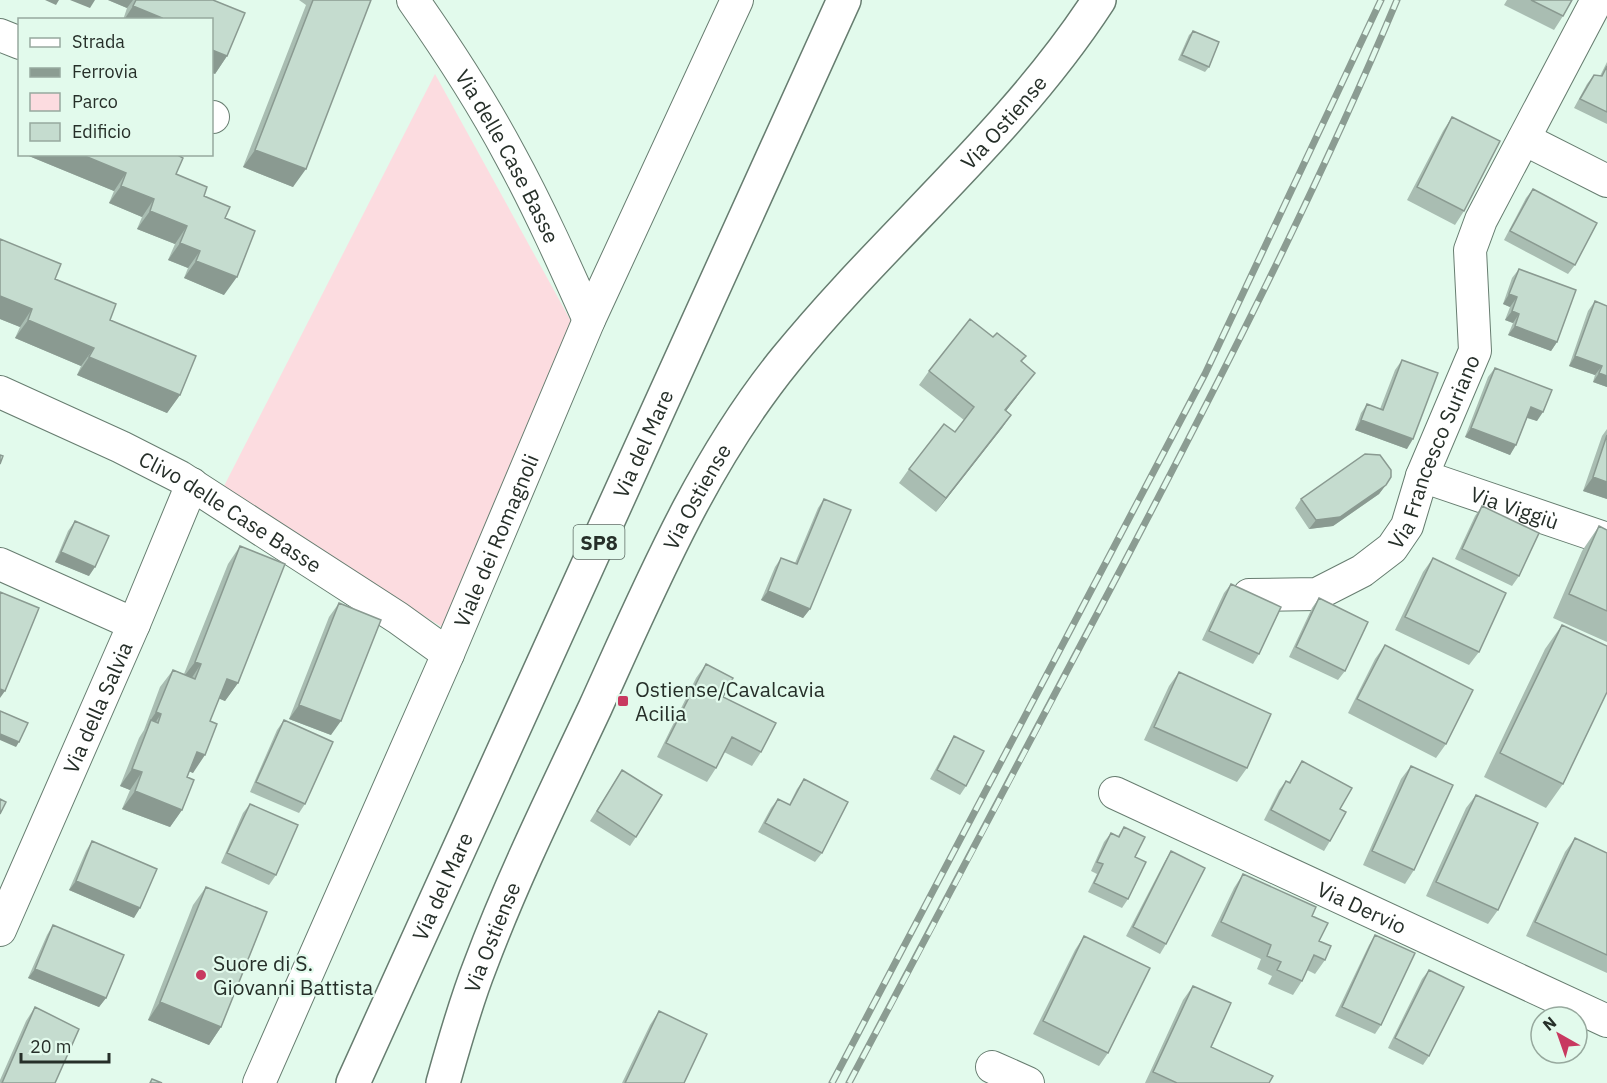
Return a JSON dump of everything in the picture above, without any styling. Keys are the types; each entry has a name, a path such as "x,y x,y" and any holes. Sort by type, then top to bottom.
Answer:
{"main road":[{"name":"Via del Mare","path":"353,1083 844,0"},
{"name":"Via Ostiense","path":"443,1083 479,968 525,860 657,574 694,499 731,435 787,358 838,299 1010,115 1055,60 1099,0"}],"street":[{"name":"Via delle Case Basse","path":"413,0 510,154 589,320"},
{"name":"Viale dei Romagnoli","path":"259,1083 448,654 589,320 737,0"},
{"name":"Via Francesco Suriano","path":"1249,595 1317,594 1362,571 1392,548 1407,526 1422,476 1475,351 1470,250 1481,220 1597,0"},
{"path":"0,35 18,42"},
{"path":"1524,139 1607,181"},
{"name":"Clivo delle Case Basse","path":"0,392 161,466 192,484 350,586 448,654"},
{"name":"Via Viggiù","path":"1422,476 1607,539"},
{"name":"Via della Salvia","path":"3,914 134,624 192,484"},
{"path":"0,564 134,624"},
{"name":"Via Dervio","path":"1115,793 1607,1021"},
{"path":"992,1067 1028,1083"}],"green space":[{"path":"435,74 572,323 445,629 222,490"}],"building":[{"path":"136,0 213,0 245,13 227,56 213,50 213,18 162,18 133,6"},
{"path":"313,0 371,0 306,169 255,150"},
{"path":"1531,0 1572,0 1563,16"},
{"path":"1193,31 1219,42 1209,67 1182,55"},
{"path":"1607,66 1607,112 1580,99 1594,75 1602,76"},
{"path":"1452,117 1500,141 1464,211 1417,187"},
{"path":"85,156 180,156 183,158 176,174 207,187 204,196 230,207 225,218 255,231 237,277 196,261 200,251 180,243 187,226 150,211 154,199 121,186 126,173"},
{"path":"1533,189 1597,223 1575,265 1510,231"},
{"path":"0,239 61,264 55,279 116,304 110,320 196,356 180,395 89,357 94,348 28,320 32,309 0,296"},
{"path":"1519,269 1576,290 1557,342 1515,326 1519,314 1512,311 1517,297 1509,294"},
{"path":"1595,301 1607,306 1607,376 1599,373 1602,366 1575,356"},
{"path":"970,319 993,337 997,333 1026,356 1021,361 1035,373 1005,410 1011,415 946,498 909,469 944,424 955,432 974,407 929,371"},
{"path":"1402,360 1438,373 1413,439 1361,420 1367,404 1383,410"},
{"path":"1495,368 1552,390 1543,412 1531,407 1516,445 1471,428"},
{"path":"1607,435 1607,482 1593,477"},
{"path":"1365,454 1380,455 1391,470 1391,477 1386,485 1340,517 1316,520 1301,499"},
{"path":"824,499 851,510 810,609 768,591 781,558 797,564"},
{"path":"1482,506 1539,533 1519,576 1462,549"},
{"path":"75,521 109,536 95,567 61,552"},
{"path":"1599,526 1607,530 1607,611 1569,594"},
{"path":"240,546 285,564 238,683 227,679 210,721 217,724 205,755 197,752 187,777 194,780 182,810 135,791 142,772 132,769 151,720 158,723 161,714 156,712 173,670 195,679 201,664 195,662"},
{"path":"1433,558 1506,593 1479,652 1405,617"},
{"path":"1231,584 1281,607 1259,654 1209,631"},
{"path":"0,592 39,608 5,691 0,689"},
{"path":"1319,598 1368,622 1345,671 1296,647"},
{"path":"339,603 381,620 341,721 299,705"},
{"path":"1562,625 1607,646 1607,692 1563,784 1500,753"},
{"path":"1385,645 1473,690 1446,744 1357,699"},
{"path":"706,664 733,678 723,697 776,723 761,752 732,737 716,768 666,743"},
{"path":"1179,672 1271,714 1247,768 1154,727"},
{"path":"0,711 28,723 19,742 0,734"},
{"path":"284,720 333,742 305,804 256,782"},
{"path":"954,736 984,751 966,786 937,770"},
{"path":"1302,761 1352,788 1340,809 1346,812 1330,841 1271,810 1286,781 1290,783"},
{"path":"1411,766 1453,785 1414,870 1372,851"},
{"path":"622,770 662,795 636,837 597,811"},
{"path":"804,779 848,802 822,853 765,823 778,799 790,805"},
{"path":"1476,795 1538,823 1498,910 1436,882"},
{"path":"0,799 6,802 0,814"},
{"path":"250,804 298,825 276,875 227,853"},
{"path":"1124,827 1145,837 1135,857 1146,862 1128,899 1094,883 1103,864 1097,862 1111,833 1119,837"},
{"path":"1575,838 1607,853 1607,955 1535,922"},
{"path":"92,841 157,869 140,908 76,881"},
{"path":"1171,851 1205,868 1166,944 1133,927"},
{"path":"1243,874 1316,907 1312,916 1328,923 1319,941 1331,946 1325,960 1314,955 1302,981 1277,970 1281,962 1267,956 1271,945 1221,922"},
{"name":"Suore di S. Giovanni Battista","path":"206,887 267,912 221,1027 160,1002"},
{"path":"53,925 124,955 106,998 35,969"},
{"path":"1375,935 1415,953 1381,1025 1342,1007"},
{"path":"1084,936 1150,968 1108,1053 1043,1021"},
{"path":"1429,970 1464,987 1429,1056 1395,1038"},
{"path":"1193,986 1231,1003 1211,1047 1273,1076 1269,1083 1177,1083 1153,1072"},
{"path":"35,1007 79,1029 55,1083 2,1083"},
{"path":"659,1011 707,1034 684,1083 625,1083"},
{"path":"152,1079 162,1083 150,1083"}],"railway":[{"path":"832,1083 1205,374 1381,0"},
{"path":"849,1083 1231,356 1334,144 1397,0"}],"place":[{"name":"Ostiense/Cavalcavia Acilia","path":"623,701"},
{"name":"Suore di S. Giovanni Battista","path":"201,975"}]}
